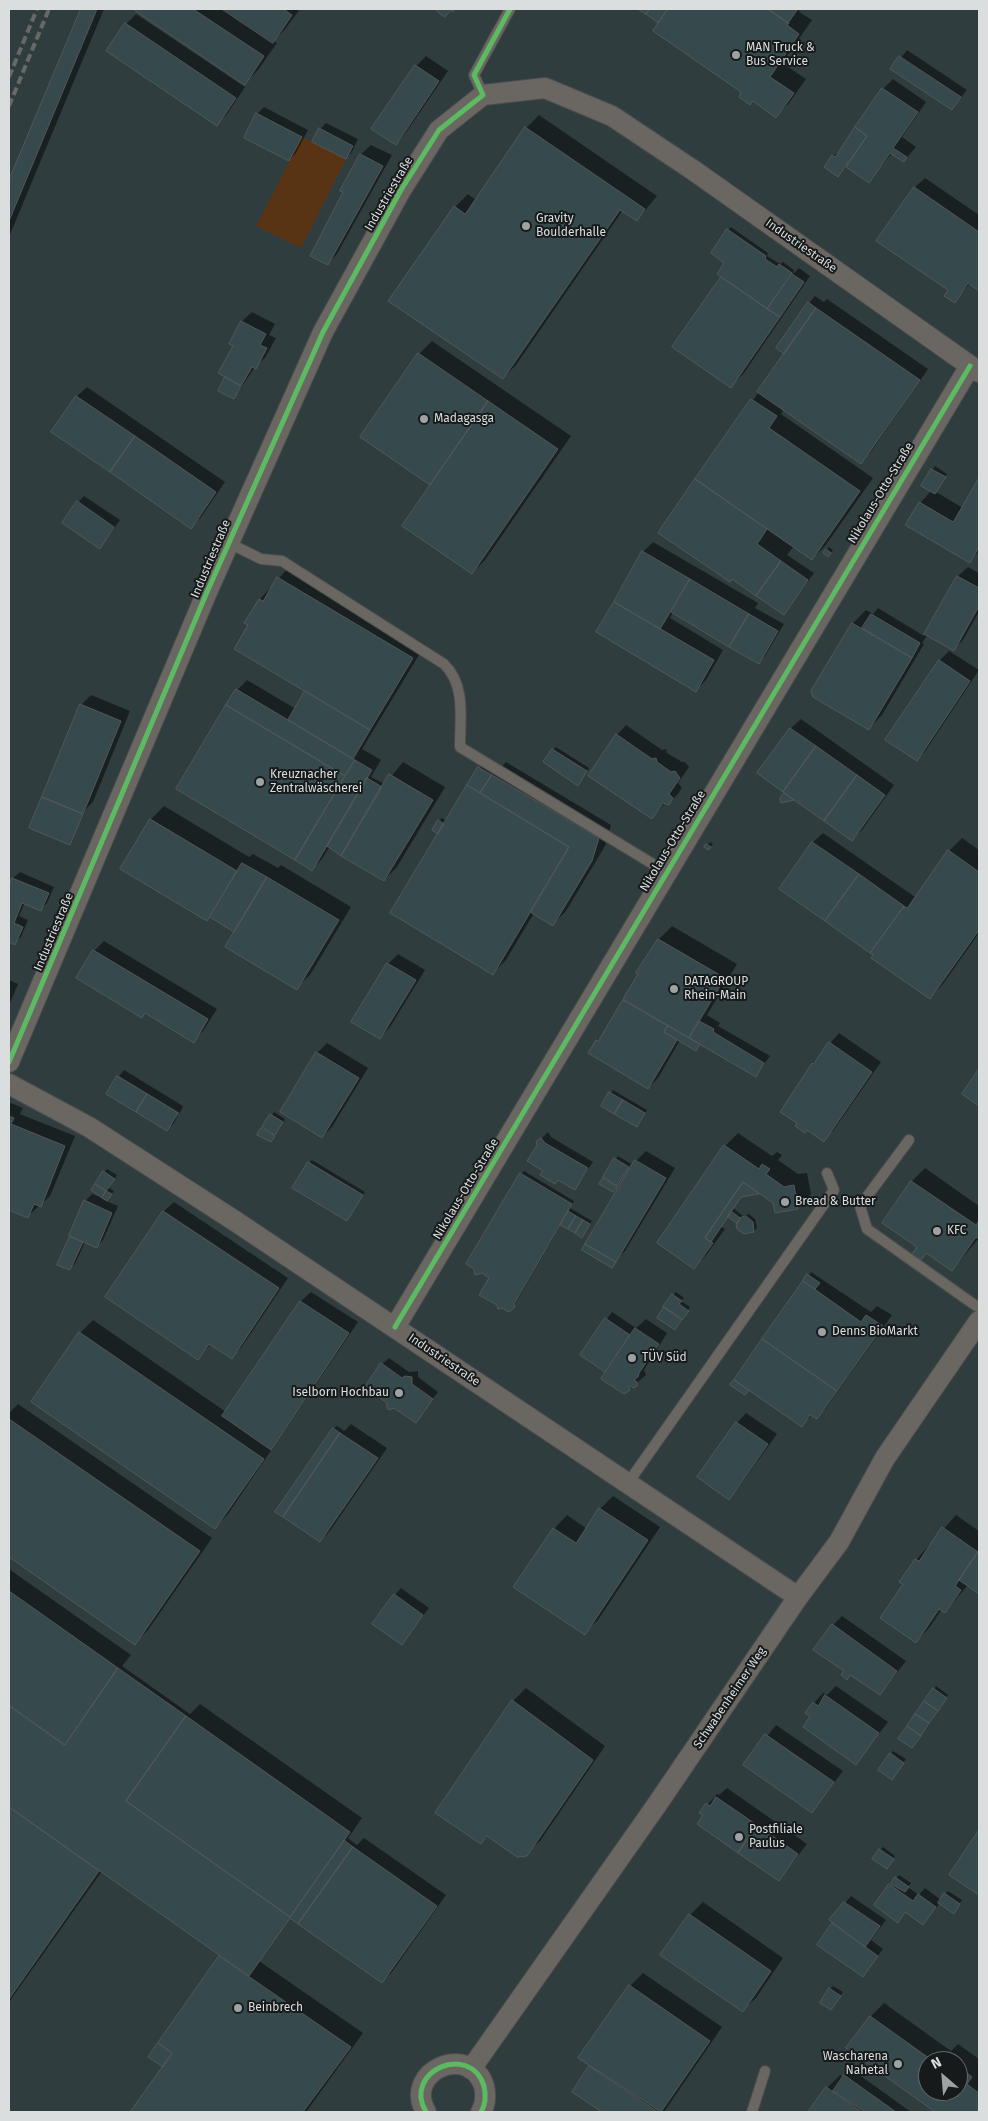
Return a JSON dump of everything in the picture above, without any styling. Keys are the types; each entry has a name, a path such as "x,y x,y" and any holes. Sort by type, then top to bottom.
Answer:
{"street":[{"name":"Industriestraße","path":"9,1062 229,543 324,332 401,190 439,130 483,95 545,88 612,116 686,165 974,369"},
{"name":"Nikolaus-Otto-Straße","path":"395,1327 666,872 974,369"},
{"name":"Industriestraße","path":"9,1084 89,1127 395,1327 798,1597"},
{"name":"Schwabenheimer Weg","path":"471,2069 656,1806 798,1597 839,1542 885,1458 979,1321"},
{"path":"426,2112 421,2098 422,2087 433,2071 452,2064 471,2069 478,2075 485,2091 485,2100 481,2112"}],"lane":[{"path":"483,95 474,75 510,9"},
{"path":"229,543 260,559 282,561 444,664 453,673 459,686 460,747 666,872"},
{"path":"909,1140 860,1206 867,1229 979,1308"},
{"path":"628,1483 834,1190 827,1173"},
{"path":"752,2112 765,2071"}],"shaded area":[{"path":"9,9 979,9 979,2112 9,2112"},
{"path":"302,137 346,159 301,248 256,226"}],"building":[{"path":"81,9 97,9 9,221 9,180"},
{"path":"133,9 193,9 264,56 245,85"},
{"path":"222,9 283,9 292,15 273,43"},
{"path":"435,9 455,9 453,12 451,10 445,17"},
{"path":"638,9 650,9 646,14"},
{"path":"650,9 668,9 658,23 646,14"},
{"name":"MAN Truck & Bus Service","path":"668,9 768,9 789,23 787,25 799,34 770,77 794,93 776,118 753,101 750,105 739,97 741,92 653,31"},
{"path":"768,9 798,9 788,23"},
{"path":"125,23 236,98 217,126 106,51"},
{"path":"899,56 961,97 952,110 890,69"},
{"path":"415,65 439,81 396,145 371,129"},
{"path":"882,88 918,112 893,148 907,157 904,162 890,153 869,183 846,167 867,136 855,127"},
{"path":"256,113 302,137 289,161 244,138"},
{"path":"525,127 645,209 637,221 620,210 503,379 388,301 454,206 465,214"},
{"path":"855,127 867,136 838,177 824,167 832,155 835,157"},
{"path":"319,128 353,146 346,159 312,142"},
{"path":"360,154 383,166 328,265 310,256 343,192 340,191"},
{"path":"914,187 979,232 979,291 968,283 955,303 944,296 948,290 876,241"},
{"path":"727,229 766,256 765,259 777,267 779,264 792,273 767,309 717,274 724,263 711,253"},
{"path":"792,274 804,282 780,317 767,309"},
{"path":"721,277 780,317 731,388 672,347"},
{"path":"808,302 816,308 784,354 776,348"},
{"path":"816,308 920,380 861,464 757,392"},
{"path":"241,321 266,334 260,345 267,348 256,369 252,367 241,386 218,373 233,346 229,344"},
{"name":"Madagasga","path":"418,353 488,401 430,485 360,437"},
{"path":"225,377 241,386 234,399 218,391"},
{"path":"76,396 135,436 110,472 51,432"},
{"path":"751,399 777,416 769,428 860,491 812,560 695,479"},
{"path":"488,401 558,449 472,574 402,526"},
{"path":"135,436 216,492 191,529 110,472"},
{"path":"931,469 946,477 935,494 921,486"},
{"path":"979,478 979,547 970,563 905,525 919,502 953,522"},
{"path":"695,479 767,529 757,544 781,561 756,596 732,579 730,582 658,533"},
{"path":"77,501 114,527 100,549 62,523"},
{"path":"826,549 831,553 828,557 823,553"},
{"path":"642,551 690,579 660,629 614,602"},
{"path":"781,561 808,580 784,615 756,596"},
{"path":"957,576 979,588 979,606 954,651 924,634"},
{"path":"277,577 413,658 370,730 234,649 248,625 244,623 259,599 263,601"},
{"path":"690,579 749,614 729,647 671,612"},
{"path":"614,602 714,660 696,692 596,632"},
{"path":"749,614 778,631 759,664 729,647"},
{"path":"871,614 920,643 912,658 862,628"},
{"path":"852,623 912,658 869,730 813,697 811,691"},
{"path":"939,660 970,681 917,761 885,740"},
{"path":"236,689 355,760 345,776 226,705"},
{"path":"305,691 370,730 353,759 288,720"},
{"path":"80,704 121,721 83,814 42,797"},
{"name":"Kreuznacher Zentralwäscherei","path":"226,705 345,776 295,860 176,789"},
{"path":"790,728 816,746 783,792 757,773"},
{"path":"616,734 652,759 656,758 657,762 671,772 675,771 680,778 669,794 673,798 669,805 663,803 652,819 588,776"},
{"path":"816,746 857,775 824,821 783,792"},
{"path":"552,749 587,771 578,786 543,762"},
{"path":"355,760 372,770 312,871 295,860"},
{"path":"478,767 492,775 480,793 467,785"},
{"path":"389,774 433,800 384,881 341,856"},
{"path":"492,775 599,838 592,861 553,926 530,912 569,847 480,793"},
{"path":"857,775 885,795 852,841 824,821"},
{"path":"367,778 382,787 341,856 327,846"},
{"path":"467,785 569,847 493,975 390,913"},
{"path":"784,793 794,800 781,803 780,798"},
{"path":"42,797 83,814 70,845 29,828"},
{"path":"150,819 237,871 207,921 120,869"},
{"path":"438,820 444,824 438,834 432,830"},
{"path":"812,842 859,874 825,921 779,889"},
{"path":"706,844 711,847 709,850 704,847"},
{"path":"948,850 979,872 979,930 930,999 871,958 873,955 870,953 904,906 907,908"},
{"path":"242,863 267,877 234,932 210,917"},
{"path":"859,874 904,906 870,953 825,921"},
{"path":"267,877 339,920 297,990 225,947"},
{"path":"12,878 49,893 41,911 22,903 14,923 23,927 15,945 9,942 9,886"},
{"name":"DATAGROUP Rhein-Main","path":"658,939 725,978 689,1038 623,999 638,974 636,973"},
{"path":"93,950 208,1019 194,1043 145,1013 142,1018 76,978"},
{"path":"387,963 416,980 380,1039 351,1022"},
{"path":"623,1000 668,1026 664,1032 677,1040 648,1089 588,1053 596,1040 598,1041"},
{"path":"699,1021 714,1029 713,1032 764,1063 756,1077 689,1038"},
{"path":"668,1026 700,1044 696,1051 664,1032"},
{"path":"829,1042 872,1072 824,1142 807,1130 805,1133 795,1126 797,1123 780,1112 812,1063"},
{"path":"316,1052 359,1078 322,1138 280,1112"},
{"path":"979,1069 979,1106 962,1094"},
{"path":"117,1076 147,1094 136,1112 106,1094"},
{"path":"609,1092 623,1100 614,1114 601,1106"},
{"path":"147,1094 178,1113 167,1131 136,1112"},
{"path":"623,1100 645,1113 637,1127 614,1114"},
{"path":"270,1114 283,1122 275,1135 262,1127"},
{"path":"9,1116 14,1118 11,1124 65,1146 41,1207 34,1204 28,1218 9,1210"},
{"path":"261,1128 275,1136 271,1142 257,1135"},
{"path":"541,1138 545,1143 588,1168 575,1190 558,1180 555,1184 540,1175 543,1171 527,1161 537,1145 536,1142"},
{"path":"724,1145 759,1169 762,1164 770,1169 766,1174 784,1187 794,1185 798,1209 775,1213 773,1203 743,1182 705,1238 713,1243 694,1269 657,1243"},
{"path":"614,1158 629,1167 617,1186 603,1177"},
{"path":"635,1160 666,1178 616,1262 585,1244"},
{"path":"308,1162 363,1195 347,1221 292,1188"},
{"path":"103,1171 115,1179 106,1191 95,1184"},
{"path":"520,1173 572,1204 514,1304 515,1307 509,1312 502,1308 498,1309 497,1305 479,1295 489,1278 482,1273 475,1275 474,1269 466,1264"},
{"path":"603,1178 617,1187 613,1192 599,1184"},
{"name":"KFC","path":"911,1181 976,1225 979,1221 979,1239 976,1237 952,1271 926,1253 921,1260 912,1254 917,1247 882,1223"},
{"path":"743,1182 759,1194 741,1197 711,1242 705,1238"},
{"path":"95,1184 106,1191 102,1198 91,1190"},
{"path":"106,1191 112,1194 107,1201 102,1198"},
{"path":"84,1200 112,1213 97,1248 69,1236"},
{"path":"163,1211 279,1288 232,1359 209,1344 198,1360 105,1297"},
{"path":"568,1211 576,1216 568,1229 560,1225"},
{"path":"731,1211 740,1218 737,1223 728,1217"},
{"path":"576,1216 583,1220 575,1233 568,1229"},
{"path":"746,1216 753,1222 754,1232 744,1234 737,1229 736,1224 740,1218"},
{"path":"583,1220 590,1224 582,1238 575,1233"},
{"path":"70,1236 83,1242 70,1270 57,1265"},
{"path":"585,1244 616,1262 612,1268 582,1250"},
{"path":"807,1274 820,1283 815,1289 803,1281"},
{"name":"Denns BioMarkt","path":"803,1281 861,1322 866,1315 883,1326 837,1391 762,1339"},
{"path":"672,1294 682,1301 679,1304 689,1311 682,1320 663,1307"},
{"path":"300,1301 349,1333 271,1450 222,1416"},
{"path":"664,1307 682,1319 675,1330 657,1318"},
{"path":"605,1318 630,1335 605,1372 580,1355"},
{"name":"TÜV Süd","path":"635,1328 659,1344 638,1377 634,1380 637,1382 637,1386 633,1388 630,1386 629,1391 624,1394 601,1379"},
{"path":"79,1332 264,1459 215,1529 31,1402"},
{"path":"762,1339 837,1391 817,1419 810,1415 802,1427 734,1380"},
{"name":"Iselborn Hochbau","path":"381,1363 402,1378 405,1376 412,1377 412,1384 433,1399 416,1423 394,1408 389,1410 387,1403 365,1387"},
{"path":"734,1380 749,1390 745,1395 730,1385"},
{"path":"9,1419 200,1551 135,1645 9,1557"},
{"path":"736,1422 768,1444 729,1500 697,1477"},
{"path":"333,1428 340,1433 283,1517 275,1512"},
{"path":"340,1433 378,1458 320,1542 283,1517"},
{"path":"599,1508 648,1540 585,1635 513,1587 553,1528 576,1543"},
{"path":"942,1527 978,1552 955,1586 961,1590 945,1613 939,1609 916,1643 880,1618 903,1584 899,1582 915,1559 919,1561"},
{"path":"979,1553 979,1594 959,1580"},
{"path":"9,1591 118,1668 65,1745 9,1705"},
{"path":"394,1594 423,1615 402,1645 372,1624"},
{"path":"832,1624 897,1671 880,1695 850,1675 847,1680 841,1675 844,1671 813,1650"},
{"path":"118,1668 186,1716 126,1801 290,1917 344,1840 353,1847 298,1924 290,1918 249,1976 9,1807 9,1706 64,1745"},
{"path":"933,1688 947,1698 938,1711 924,1701"},
{"path":"825,1695 879,1733 856,1765 803,1727 810,1716 805,1713 813,1702 818,1706"},
{"path":"512,1700 593,1760 527,1856 517,1857 487,1836 481,1844 435,1813"},
{"path":"924,1701 938,1711 929,1723 915,1714"},
{"path":"915,1714 929,1723 921,1736 907,1726"},
{"path":"186,1716 350,1832 290,1917 126,1801"},
{"path":"907,1726 921,1736 912,1748 898,1739"},
{"path":"765,1734 834,1782 812,1813 743,1765"},
{"path":"890,1753 904,1763 892,1780 878,1770"},
{"path":"716,1797 757,1825 738,1853 697,1824 703,1815 699,1813 706,1803 710,1806"},
{"path":"9,1807 99,1871 9,1999"},
{"path":"757,1825 798,1854 779,1881 738,1853"},
{"path":"979,1830 979,1895 949,1875"},
{"path":"353,1847 437,1906 382,1983 298,1924"},
{"path":"879,1849 894,1859 887,1869 872,1859"},
{"path":"895,1877 909,1887 905,1892 891,1884"},
{"path":"889,1884 913,1901 918,1894 936,1907 923,1925 905,1912 898,1923 874,1905"},
{"path":"944,1893 960,1904 954,1914 938,1903"},
{"path":"844,1902 880,1926 865,1947 829,1920"},
{"path":"689,1914 771,1971 743,2012 660,1955"},
{"path":"832,1923 878,1956 863,1977 817,1945"},
{"name":"Beinbrech","path":"219,1956 351,2047 303,2112 130,2112 172,2053 158,2043"},
{"path":"629,1985 710,2041 661,2112 578,2058"},
{"path":"829,1988 841,1996 831,2010 820,2003"},
{"name":"Wascharena Nahetal","path":"870,2016 919,2051 918,2100 846,2048"},
{"path":"158,2043 172,2053 163,2067 148,2057"},
{"path":"589,2066 658,2112 602,2112 572,2092"},
{"name":"Wascharena Nahetal","path":"968,2074 972,2077 968,2083"},
{"path":"844,2075 896,2112 865,2112 833,2091"},
{"name":"Wascharena Nahetal","path":"968,2085 977,2092 979,2091 979,2112 935,2112 920,2101 968,2101"},
{"path":"826,2087 862,2112 808,2112"}],"railway":[{"path":"9,77 37,9"},
{"path":"9,106 49,9"}],"cycle path":[{"path":"9,1062 207,592 323,332 401,190 439,130 483,95 474,75 510,9"},
{"path":"395,1327 970,366"},
{"path":"426,2112 421,2097 423,2084 430,2074 441,2067 453,2064 466,2066 477,2073 484,2086 485,2093 485,2103 481,2112"}],"place":[{"name":"MAN Truck & Bus Service","path":"736,55"},
{"name":"Gravity Boulderhalle","path":"526,226"},
{"name":"Madagasga","path":"424,419"},
{"name":"Kreuznacher Zentralwäscherei","path":"260,782"},
{"name":"DATAGROUP Rhein-Main","path":"674,989"},
{"name":"Bread & Butter","path":"785,1202"},
{"name":"KFC","path":"937,1231"},
{"name":"Denns BioMarkt","path":"822,1332"},
{"name":"TÜV Süd","path":"632,1358"},
{"name":"Iselborn Hochbau","path":"399,1393"},
{"name":"Postfiliale Paulus","path":"739,1837"},
{"name":"Beinbrech","path":"238,2008"},
{"name":"Wascharena Nahetal","path":"898,2064"}]}
